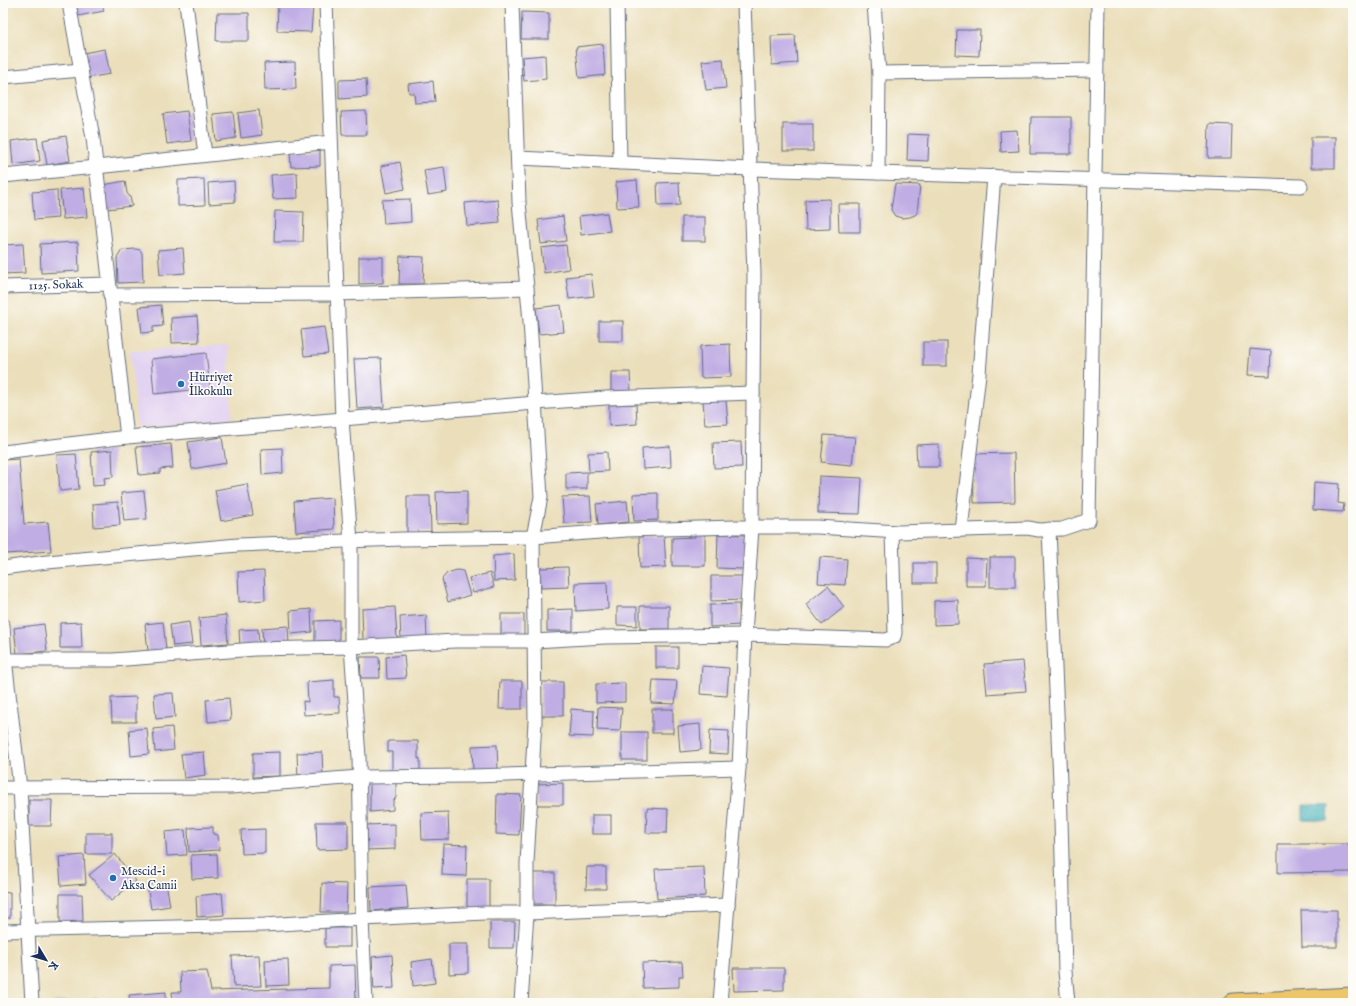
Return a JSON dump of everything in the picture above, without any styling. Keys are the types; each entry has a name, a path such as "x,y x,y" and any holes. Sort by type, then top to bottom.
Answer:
{"highway":[{"path":"1233,1003 1353,997"}],"street":[{"path":"69,3 96,167 127,437"},
{"path":"186,3 205,155"},
{"path":"326,3 336,294 342,419 351,542 351,647 359,758 362,919 366,1003"},
{"path":"512,3 519,202 527,288 541,497 533,537 535,721 527,863 527,913 521,1003"},
{"path":"617,3 620,163"},
{"path":"720,1003 739,768 752,527 754,274 744,3"},
{"path":"874,3 880,73 878,173"},
{"path":"3,568 238,545 402,539 533,537 627,530 752,527 817,527 892,532 1028,528 1039,530 1062,530 1089,520 1098,3"},
{"path":"3,77 81,70"},
{"path":"880,73 1096,70"},
{"path":"3,176 331,142"},
{"path":"518,158 750,169 1301,186"},
{"path":"961,530 979,374 994,176"},
{"name":"1125. Sokak","path":"3,287 336,294 527,288"},
{"path":"3,452 127,437 535,403 606,398 753,393"},
{"path":"1049,529 1060,782 1065,971 1068,1003"},
{"path":"4,659 113,660 255,650 351,647 455,641 534,642 605,637 745,635 886,640 894,637 895,633 892,532"},
{"path":"3,625 4,659 20,788 32,1003"},
{"path":"3,788 231,787 359,777 471,776 739,768"},
{"path":"3,930 264,925 485,913 527,913 728,905"}],"shaded area":[{"name":"Hürriyet İlkokulu","path":"228,345 232,418 137,428 130,351"}],"water":[{"path":"1303,805 1329,806 1328,821 1303,820"}],"building":[{"path":"76,3 102,3 104,11 78,16"},
{"path":"278,4 313,6 311,32 277,31"},
{"path":"522,12 549,13 549,39 521,39"},
{"path":"217,13 249,13 249,41 216,41"},
{"path":"1352,15 1353,47 1349,47"},
{"path":"957,30 980,30 979,56 956,55"},
{"path":"795,35 797,63 772,65 771,36"},
{"path":"603,44 605,75 579,78 576,47"},
{"path":"105,49 110,74 87,78 83,53"},
{"path":"545,55 546,79 524,81 522,57"},
{"path":"723,59 726,88 706,90 702,61"},
{"path":"295,62 296,89 265,90 264,63"},
{"path":"366,79 367,97 339,99 339,80"},
{"path":"433,81 435,102 415,103 414,93 409,93 408,84"},
{"path":"259,110 262,135 241,138 238,113"},
{"path":"187,111 191,141 167,144 163,114"},
{"path":"366,111 367,135 342,135 341,112"},
{"path":"233,112 236,138 216,141 213,114"},
{"path":"1031,117 1071,117 1071,154 1030,154"},
{"path":"783,124 813,124 813,151 783,151"},
{"path":"1209,124 1232,125 1231,158 1208,158"},
{"path":"1017,130 1019,151 1001,152 1000,131"},
{"path":"908,134 929,135 928,161 907,160"},
{"path":"66,136 70,161 47,165 43,140"},
{"path":"1311,137 1335,137 1335,168 1311,168"},
{"path":"37,138 40,161 13,165 11,141"},
{"path":"3,145 7,166 3,167"},
{"path":"320,149 320,166 291,167 290,151"},
{"path":"400,162 405,189 386,193 381,166"},
{"path":"444,167 447,192 428,195 424,170"},
{"path":"297,173 298,198 273,199 271,175"},
{"path":"204,179 205,205 178,206 178,180"},
{"path":"637,180 639,207 617,208 616,182"},
{"path":"125,181 127,193 130,197 132,206 107,209 103,185"},
{"path":"234,181 235,202 209,204 208,183"},
{"path":"679,182 680,205 658,206 657,183"},
{"path":"895,184 920,185 917,213 915,215 902,218 895,216 891,210"},
{"path":"84,188 87,217 63,219 60,190"},
{"path":"57,190 58,218 34,220 32,192"},
{"path":"410,199 411,222 384,224 382,200"},
{"path":"830,199 830,229 806,230 805,200"},
{"path":"498,200 500,223 467,226 465,203"},
{"path":"838,204 860,204 860,232 839,232"},
{"path":"275,211 304,212 303,242 274,242"},
{"path":"607,213 610,231 581,235 579,216"},
{"path":"563,216 566,241 541,244 538,220"},
{"path":"682,217 705,217 705,241 682,241"},
{"path":"78,242 79,271 41,273 40,244"},
{"path":"23,244 25,273 3,274 3,245"},
{"path":"566,245 569,269 544,273 541,248"},
{"path":"183,248 185,273 160,275 158,250"},
{"path":"122,250 140,250 142,253 143,282 118,283 117,258"},
{"path":"400,256 424,257 423,284 399,284"},
{"path":"359,257 383,257 383,283 359,284"},
{"path":"591,274 594,296 569,299 566,277"},
{"path":"161,305 163,326 153,327 153,332 142,333 139,307"},
{"path":"561,305 564,332 539,334 536,308"},
{"path":"197,316 199,342 172,343 171,318"},
{"path":"599,321 623,321 623,341 599,341"},
{"path":"324,327 328,354 304,356 301,330"},
{"path":"923,342 947,342 947,366 923,366"},
{"path":"730,344 731,377 701,378 700,346"},
{"path":"1250,349 1271,351 1270,376 1248,375"},
{"path":"206,353 210,388 154,394 151,359"},
{"path":"381,358 384,407 357,409 354,359"},
{"path":"611,372 630,372 631,392 611,393"},
{"path":"726,400 728,424 705,425 703,401"},
{"path":"636,404 637,424 609,426 609,405"},
{"path":"824,435 855,437 852,465 821,462"},
{"path":"222,437 226,463 192,469 188,442"},
{"path":"741,442 742,467 714,468 713,443"},
{"path":"171,444 173,468 160,469 160,473 139,475 136,447"},
{"path":"939,444 939,467 917,467 916,445"},
{"path":"670,446 671,467 643,469 642,448"},
{"path":"282,448 283,473 262,475 261,449"},
{"path":"112,450 113,477 104,478 105,485 93,486 91,452"},
{"path":"607,452 608,471 589,472 588,453"},
{"path":"1014,453 1015,502 974,503 973,454"},
{"path":"76,454 79,489 60,491 57,455"},
{"path":"19,459 24,524 48,522 51,551 6,554 3,523 3,460"},
{"path":"587,472 587,489 566,489 566,473"},
{"path":"819,476 862,478 860,514 818,513"},
{"path":"1314,482 1339,484 1338,503 1344,504 1343,512 1313,510"},
{"path":"247,484 253,515 221,521 215,490"},
{"path":"144,491 147,519 124,521 121,493"},
{"path":"467,491 467,523 437,524 436,492"},
{"path":"658,493 658,520 634,521 633,494"},
{"path":"407,496 430,496 431,532 407,533"},
{"path":"590,496 592,522 564,523 562,497"},
{"path":"333,498 334,529 296,532 294,501"},
{"path":"627,501 629,522 598,525 596,504"},
{"path":"118,502 120,525 94,527 93,504"},
{"path":"695,534 705,534 705,566 672,566 672,538 695,537"},
{"path":"718,534 745,535 743,569 717,568"},
{"path":"664,535 666,567 640,568 639,536"},
{"path":"514,554 515,580 494,581 493,556"},
{"path":"820,557 847,559 845,585 818,583"},
{"path":"990,557 1015,557 1015,587 990,587"},
{"path":"966,558 987,559 986,586 966,586"},
{"path":"914,563 936,563 936,583 914,583"},
{"path":"568,567 569,587 541,588 540,568"},
{"path":"457,570 463,571 470,595 448,602 442,579 447,573"},
{"path":"264,571 265,600 239,602 238,572"},
{"path":"490,573 494,587 473,593 469,578"},
{"path":"711,576 742,576 742,600 711,601"},
{"path":"607,582 608,609 576,611 575,583"},
{"path":"828,586 844,607 822,625 806,604"},
{"path":"958,600 958,624 934,625 934,601"},
{"path":"739,604 740,625 710,627 710,605"},
{"path":"640,606 669,606 669,629 640,629"},
{"path":"395,607 397,638 363,640 362,609"},
{"path":"617,607 637,607 637,626 617,625"},
{"path":"311,609 312,632 291,634 290,611"},
{"path":"573,609 573,631 547,631 547,610"},
{"path":"501,614 524,614 524,636 501,636"},
{"path":"226,615 228,643 201,645 199,618"},
{"path":"426,615 427,639 401,641 400,617"},
{"path":"339,620 339,644 315,644 315,621"},
{"path":"81,622 82,648 60,648 60,623"},
{"path":"163,622 166,649 148,651 145,624"},
{"path":"189,622 192,644 173,646 170,625"},
{"path":"44,624 47,651 17,654 14,628"},
{"path":"288,626 289,645 263,646 262,628"},
{"path":"258,629 259,645 240,646 239,630"},
{"path":"656,647 678,647 678,668 656,668"},
{"path":"404,655 406,678 387,679 386,657"},
{"path":"360,657 379,657 380,678 361,678"},
{"path":"1023,661 1026,691 987,694 984,664"},
{"path":"702,666 729,668 727,696 700,694"},
{"path":"334,680 334,697 339,697 340,713 304,715 303,701 308,702 307,682"},
{"path":"653,680 677,681 675,704 651,703"},
{"path":"500,681 522,681 522,709 499,709"},
{"path":"541,682 563,682 563,716 540,716"},
{"path":"625,683 625,702 596,703 596,684"},
{"path":"173,693 175,717 156,719 154,694"},
{"path":"136,697 136,722 112,722 111,698"},
{"path":"229,698 231,720 208,722 206,700"},
{"path":"598,707 622,708 620,731 597,730"},
{"path":"571,709 594,711 593,737 569,736"},
{"path":"652,709 673,709 673,733 652,733"},
{"path":"700,724 701,750 680,752 678,726"},
{"path":"172,727 174,750 155,752 153,729"},
{"path":"147,728 149,754 131,756 129,730"},
{"path":"710,730 729,731 728,754 709,753"},
{"path":"622,732 647,732 647,760 622,760"},
{"path":"388,741 418,741 418,759 420,758 420,770 392,771 392,752 388,752"},
{"path":"497,745 498,770 473,771 472,746"},
{"path":"204,752 206,775 184,778 181,754"},
{"path":"280,752 280,776 253,777 253,753"},
{"path":"322,752 323,776 298,777 297,753"},
{"path":"370,781 396,782 396,797 393,802 393,810 370,812"},
{"path":"563,783 563,805 536,805 536,784"},
{"path":"497,794 521,795 519,835 496,834"},
{"path":"29,800 52,800 51,826 29,826"},
{"path":"647,808 668,809 667,833 646,833"},
{"path":"448,812 449,839 422,840 421,813"},
{"path":"592,815 611,815 611,834 592,834"},
{"path":"316,822 348,822 348,849 317,850"},
{"path":"395,824 395,849 366,850 365,825"},
{"path":"213,827 213,834 218,835 219,850 189,852 188,828"},
{"path":"265,829 265,853 242,854 241,830"},
{"path":"185,830 187,855 167,856 165,832"},
{"path":"86,833 112,833 112,854 86,854"},
{"path":"443,844 467,845 466,876 442,875"},
{"path":"1278,844 1353,844 1353,872 1278,873"},
{"name":"Mescid-i Aksa Camii","path":"115,854 136,881 111,901 89,875"},
{"path":"217,854 218,878 192,879 191,855"},
{"path":"84,855 86,884 61,886 59,857"},
{"path":"587,867 606,867 606,889 586,889"},
{"path":"704,867 705,896 657,899 655,869"},
{"path":"533,873 555,873 555,904 533,904"},
{"path":"467,879 489,879 489,908 467,907"},
{"path":"166,882 170,906 151,909 147,885"},
{"path":"322,883 347,884 346,912 321,912"},
{"path":"406,885 408,908 371,911 370,887"},
{"path":"10,892 10,918 3,918 3,893"},
{"path":"222,893 224,915 197,917 196,896"},
{"path":"60,894 82,894 83,921 60,922"},
{"path":"1301,910 1337,910 1337,947 1302,947"},
{"path":"490,922 515,922 514,948 490,948"},
{"path":"325,928 350,928 350,947 325,947"},
{"path":"449,944 468,944 468,973 449,974"},
{"path":"259,955 261,986 234,987 232,956"},
{"path":"392,955 394,988 374,989 372,957"},
{"path":"288,959 289,985 266,986 265,960"},
{"path":"432,959 435,983 413,986 411,962"},
{"path":"682,962 683,976 679,976 679,987 643,988 642,963"},
{"path":"355,965 356,1003 173,1003 172,992 181,992 180,972 207,971 211,991 329,988 329,966"},
{"path":"733,968 784,968 784,990 734,991"},
{"path":"166,992 166,1003 130,1003 129,995"},
{"path":"98,999 98,1003 54,1003 54,1002"}],"place":[{"name":"Hürriyet İlkokulu","path":"181,384"},
{"name":"Mescid-i Aksa Camii","path":"113,878"}]}
